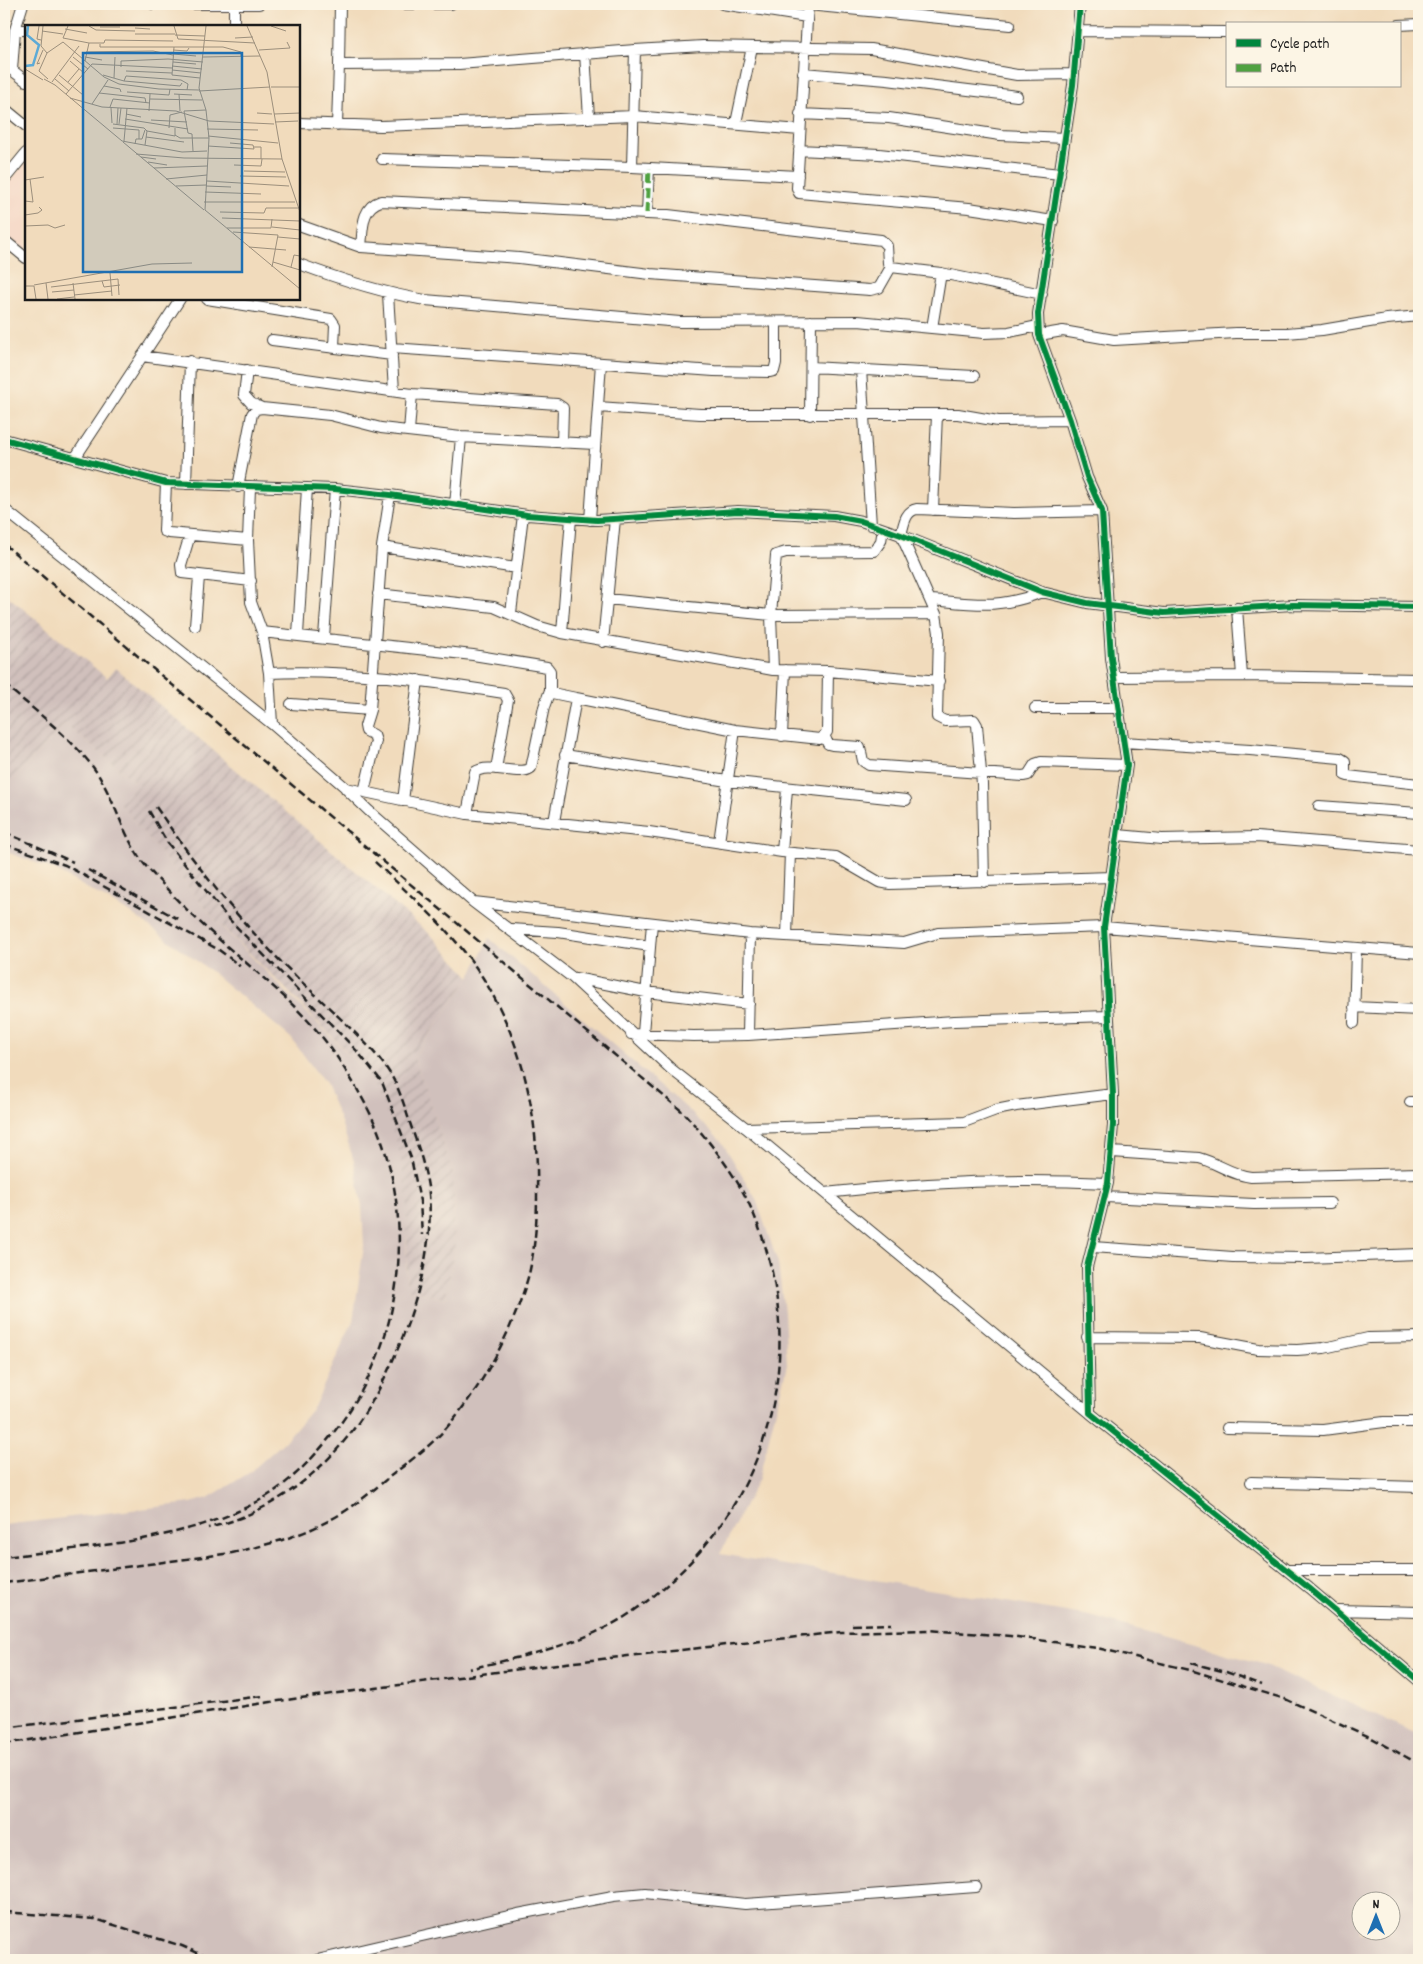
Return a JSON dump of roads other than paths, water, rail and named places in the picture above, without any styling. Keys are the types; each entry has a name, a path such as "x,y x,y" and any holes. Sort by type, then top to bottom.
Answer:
{"street":[{"path":"23,4 21,30 8,67 25,80"},
{"path":"153,4 259,4"},
{"path":"234,4 234,25"},
{"path":"337,125 340,4"},
{"path":"369,4 451,4"},
{"path":"722,4 807,17"},
{"path":"1010,25 808,4 797,188 799,193 805,196 970,208 1053,221"},
{"path":"1080,4 1074,74 1038,330 1070,420 1087,477 1102,511 1107,605 1114,677 1127,765 1104,927 1113,1094 1112,1152 1105,1197 1087,1267 1090,1413"},
{"path":"1400,25 1419,24"},
{"path":"1078,31 1226,32"},
{"path":"339,64 459,64 586,53 703,46 752,46 804,49 871,49 901,52 982,70 1017,75 1074,74"},
{"path":"736,123 752,46"},
{"path":"632,167 635,50"},
{"path":"586,53 589,118"},
{"path":"803,73 888,80 1017,96"},
{"path":"4,108 25,125"},
{"path":"800,114 889,118 1000,135 1065,138"},
{"path":"300,124 381,126 634,116 736,123 800,130"},
{"path":"799,150 879,154 1060,174"},
{"path":"5,179 25,154"},
{"path":"382,158 632,167 798,176"},
{"path":"647,213 649,168"},
{"path":"361,247 366,212 374,203 380,201 647,213 881,240 887,246 888,263 891,267"},
{"path":"300,225 361,247 519,258 650,274 870,290 879,288 891,267"},
{"path":"4,240 25,257"},
{"path":"300,264 388,294 425,300 680,322 858,321 984,333 1038,330 1114,340 1236,333 1288,333 1419,316"},
{"path":"891,267 941,273 1042,294"},
{"path":"932,328 941,273"},
{"path":"388,294 394,391"},
{"path":"75,458 179,300"},
{"path":"213,300 331,319 335,325 334,348"},
{"path":"810,415 812,321"},
{"path":"272,340 334,348 714,371 770,372 774,371 776,363 776,322"},
{"path":"142,356 190,361 412,394 557,404 563,408 562,443"},
{"path":"186,484 190,361"},
{"path":"590,520 601,363"},
{"path":"811,367 974,376"},
{"path":"861,369 871,525"},
{"path":"247,370 244,388 246,399 262,408"},
{"path":"409,431 412,394"},
{"path":"598,407 700,414 968,414 998,420 1070,420"},
{"path":"238,487 252,414 256,409 262,408 330,416 381,428 461,437 595,444"},
{"path":"933,510 937,414"},
{"path":"455,505 461,437"},
{"path":"4,439 166,483 250,488 335,489 390,495 523,515 590,520 738,511 834,516 901,535 1042,592 1107,605 1164,612 1293,605 1419,607"},
{"path":"166,483 164,530 190,535 248,540"},
{"path":"250,488 248,540 252,602 262,632 269,673 272,724"},
{"path":"298,635 307,488"},
{"path":"324,637 335,489"},
{"path":"364,792 376,741 374,735 365,728 370,710 382,547 390,495"},
{"path":"4,509 272,724 473,902 573,978 631,1034 671,1069 746,1128 1090,1413 1337,1610 1419,1681"},
{"path":"984,882 976,722 971,720 939,720 936,713 939,681 939,633 936,614 932,600 901,535 909,512 917,509 1014,513 1102,511"},
{"path":"511,613 523,515"},
{"path":"562,633 571,518"},
{"path":"603,642 614,519"},
{"path":"773,670 771,615 776,556 786,552 874,551 881,541 882,529"},
{"path":"190,535 181,570 185,575 251,581"},
{"path":"382,547 516,568"},
{"path":"195,626 199,577"},
{"path":"932,600 999,604 1018,602 1042,592"},
{"path":"378,594 474,603 511,613 537,626 562,633 603,642 773,670 828,672 939,681"},
{"path":"607,599 771,615 936,614"},
{"path":"1237,608 1242,676"},
{"path":"262,632 324,637 374,645 472,655 541,665 550,670 550,690 542,716 531,768 524,771 496,769 475,772 467,814"},
{"path":"782,736 785,670"},
{"path":"269,673 314,672 372,676 418,680 504,693 507,696 496,769"},
{"path":"550,690 555,694 735,730 820,740 825,737 827,732 828,672"},
{"path":"1114,677 1242,676 1419,679"},
{"path":"403,801 418,680"},
{"path":"554,822 576,698"},
{"path":"291,704 370,710"},
{"path":"1035,708 1118,708"},
{"path":"720,842 735,730"},
{"path":"825,737 828,744 860,747 863,761 869,765 902,766 930,771 1028,775 1035,764 1041,762 1127,765"},
{"path":"1123,742 1232,748 1340,758 1345,761 1345,775 1348,776 1419,784"},
{"path":"565,755 727,781 788,789 906,800"},
{"path":"346,788 467,814 554,822 786,852 836,856 879,882 984,882 1111,877"},
{"path":"787,936 786,852 788,789"},
{"path":"1319,806 1419,813"},
{"path":"1118,835 1162,839 1215,836 1257,837 1419,850"},
{"path":"473,902 750,934 904,943 938,933 1104,927 1419,953"},
{"path":"643,1033 652,923"},
{"path":"511,929 558,932 650,946"},
{"path":"748,1034 750,934"},
{"path":"1354,1023 1356,948"},
{"path":"573,978 646,992 749,1004"},
{"path":"1354,1007 1419,1010"},
{"path":"631,1034 694,1036 748,1034 954,1021 1108,1016"},
{"path":"746,1128 964,1122 1016,1106 1113,1094"},
{"path":"1112,1152 1199,1158 1210,1161 1230,1173 1251,1177 1419,1173"},
{"path":"825,1193 887,1186 1000,1181 1057,1180 1108,1183"},
{"path":"1105,1197 1254,1204 1330,1203"},
{"path":"1093,1247 1233,1257 1306,1258 1419,1254"},
{"path":"1087,1337 1200,1338 1258,1349 1297,1350 1324,1348 1368,1338 1419,1337"},
{"path":"1227,1428 1323,1430 1384,1422 1419,1422"},
{"path":"1251,1482 1419,1486"},
{"path":"1287,1570 1419,1570"},
{"path":"1337,1610 1419,1612"},
{"path":"317,1960 518,1914 613,1896 645,1893 745,1904 976,1887"}],"railway":[{"path":"4,544 684,1113 721,1158 745,1195 751,1208 770,1265 779,1323 777,1380 765,1435 743,1487 713,1536 673,1579 626,1616 570,1643 469,1669"},
{"path":"4,684 59,731 89,762 109,794 124,830 136,852 151,872 211,933 278,991 319,1033 337,1057 368,1109 382,1142 392,1179 398,1217 399,1255 395,1293 386,1331 373,1367 356,1401 316,1453 276,1490 253,1504 225,1517 163,1535 99,1546 4,1557"},
{"path":"156,807 207,878 249,928 283,964 361,1039 384,1065 393,1078 403,1103 421,1158 429,1194 428,1240 419,1287 396,1354 372,1402 336,1451 291,1491 237,1519 208,1528"},
{"path":"149,811 167,842 227,917 357,1051 382,1082 411,1158 420,1201 422,1235"},
{"path":"4,832 73,862"},
{"path":"4,844 65,865 219,950 240,966"},
{"path":"4,1583 232,1553 282,1540 318,1526 338,1516 360,1500 438,1437 465,1405 498,1352 523,1294 529,1274 535,1234 537,1165 532,1109 526,1082 519,1055 509,1029 497,1003 472,961 446,930 373,860"},
{"path":"88,870 178,919"},
{"path":"852,1625 892,1624"},
{"path":"4,1744 271,1702 557,1664 841,1632 928,1630 1010,1636 1097,1648 1190,1670 1285,1699 1370,1737 1419,1764"},
{"path":"1191,1663 1226,1672 1262,1685"},
{"path":"4,1728 263,1696"},
{"path":"4,1912 95,1919 182,1946 214,1960"}]}
